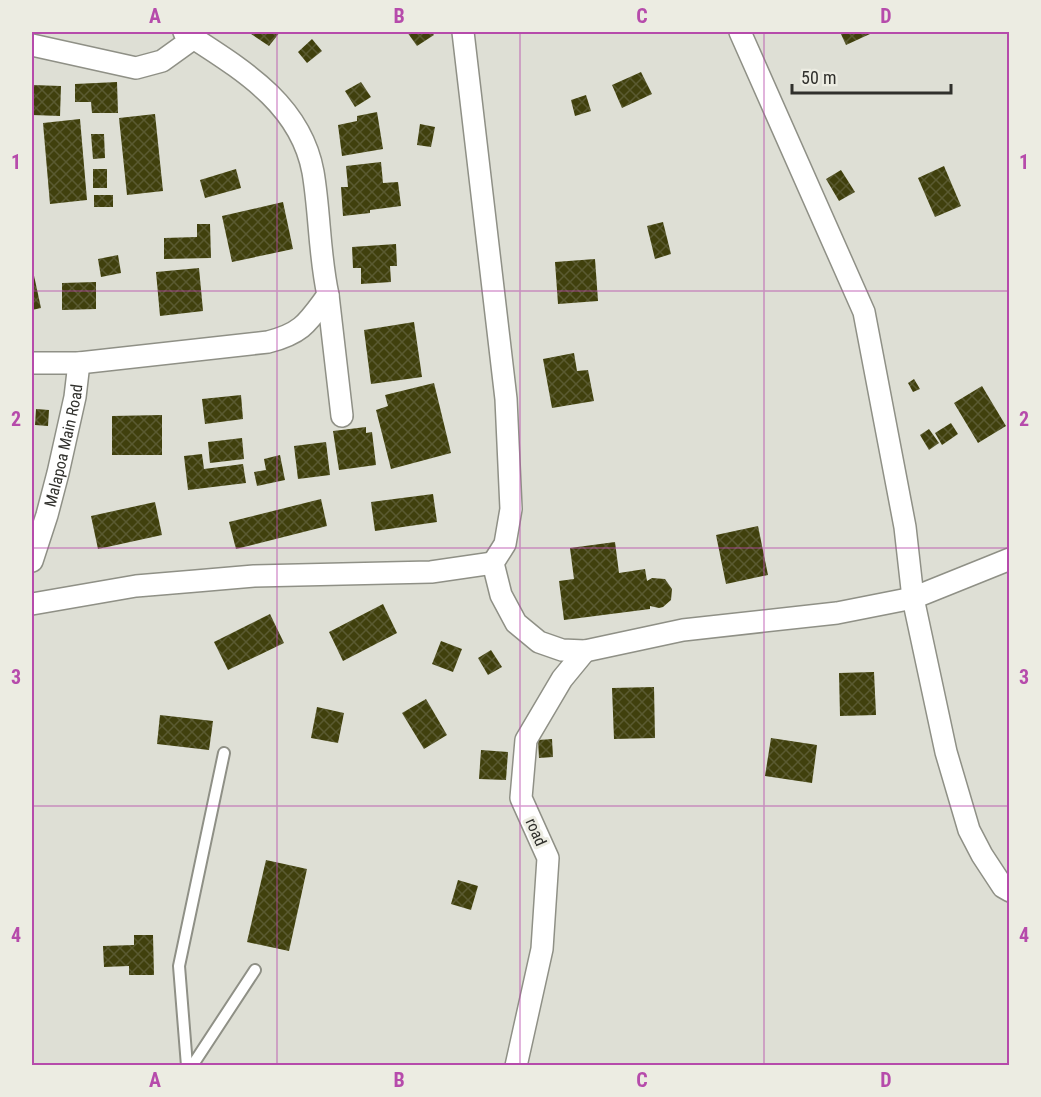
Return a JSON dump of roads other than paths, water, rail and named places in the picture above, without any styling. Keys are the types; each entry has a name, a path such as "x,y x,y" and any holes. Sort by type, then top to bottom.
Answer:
{"street":[{"path":"463,32 506,399 511,509 505,544 493,563 501,595 516,622 539,642 562,650 585,651 683,630 837,613 913,598 1010,559"},
{"path":"740,32 864,312 904,527 913,598 946,752 969,830 1003,887 1010,891"},
{"path":"32,45 136,68 162,61 189,35 274,96 290,116 304,140 313,172 322,271 328,295 342,416"},
{"path":"32,363 79,363 268,342 287,337 307,323 328,295"},
{"name":"Malapoa Main Road","path":"32,561 58,473 75,397 79,363"},
{"path":"32,604 92,593 254,576 431,572 493,563"},
{"name":"road","path":"516,1065 542,949 548,858 521,798 526,740 562,680 585,651"}],"lane":[{"path":"187,1065 178,966 224,753"},
{"path":"192,1065 255,970"}]}
